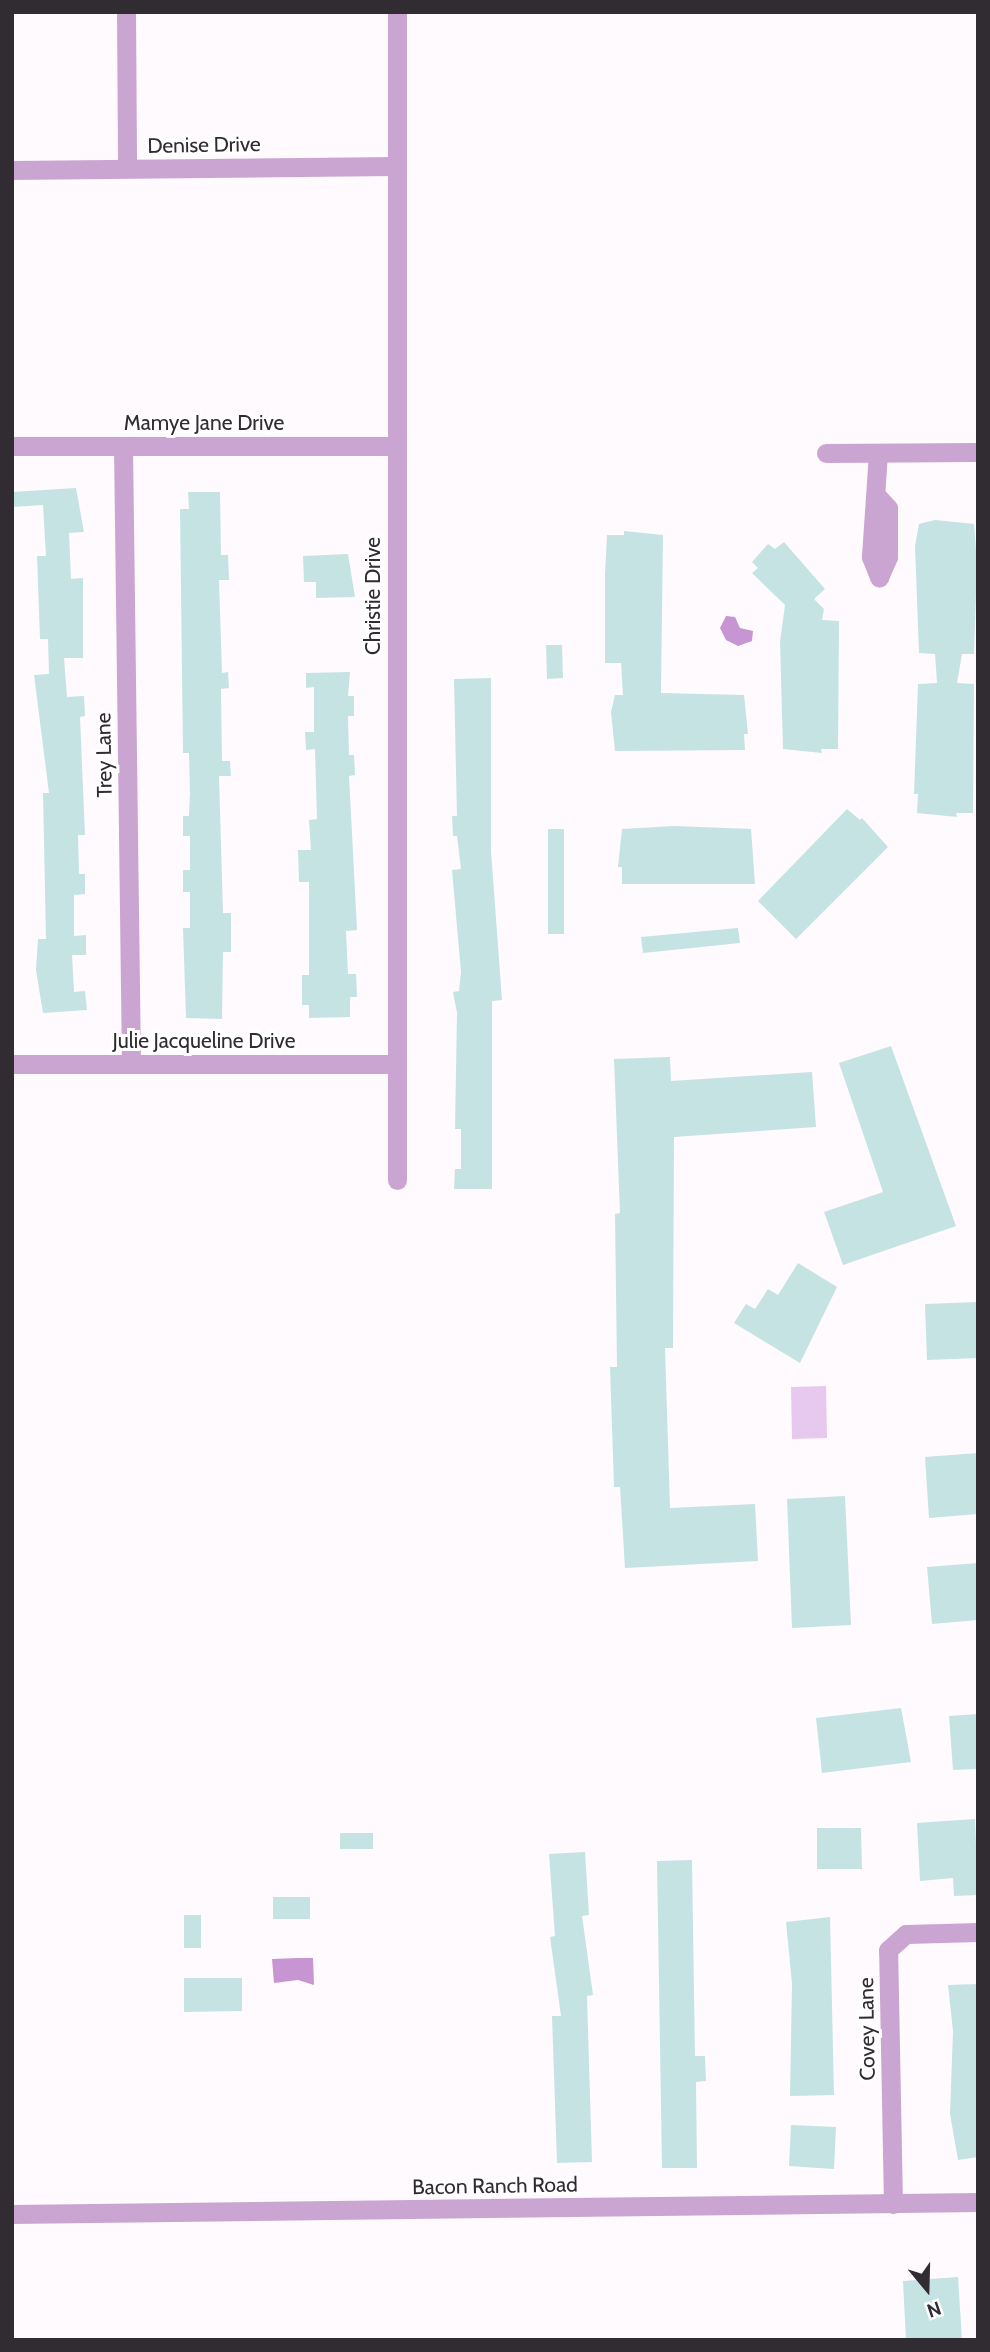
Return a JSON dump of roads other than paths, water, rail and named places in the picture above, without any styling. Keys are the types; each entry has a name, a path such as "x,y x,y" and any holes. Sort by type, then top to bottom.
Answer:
{"street":[{"path":"126,12 127,169"},
{"name":"Christie Drive","path":"397,12 397,1180"},
{"name":"Denise Drive","path":"12,170 396,166"},
{"name":"Mamye Jane Drive","path":"12,446 395,446"},
{"name":"Trey Lane","path":"122,446 131,1064"},
{"path":"826,453 978,452"},
{"path":"878,453 878,498"},
{"name":"Julie Jacqueline Drive","path":"12,1065 397,1064"},
{"name":"Covey Lane","path":"893,2204 888,1950 906,1934 978,1933"},
{"name":"Bacon Ranch Road","path":"12,2214 978,2202"}]}
